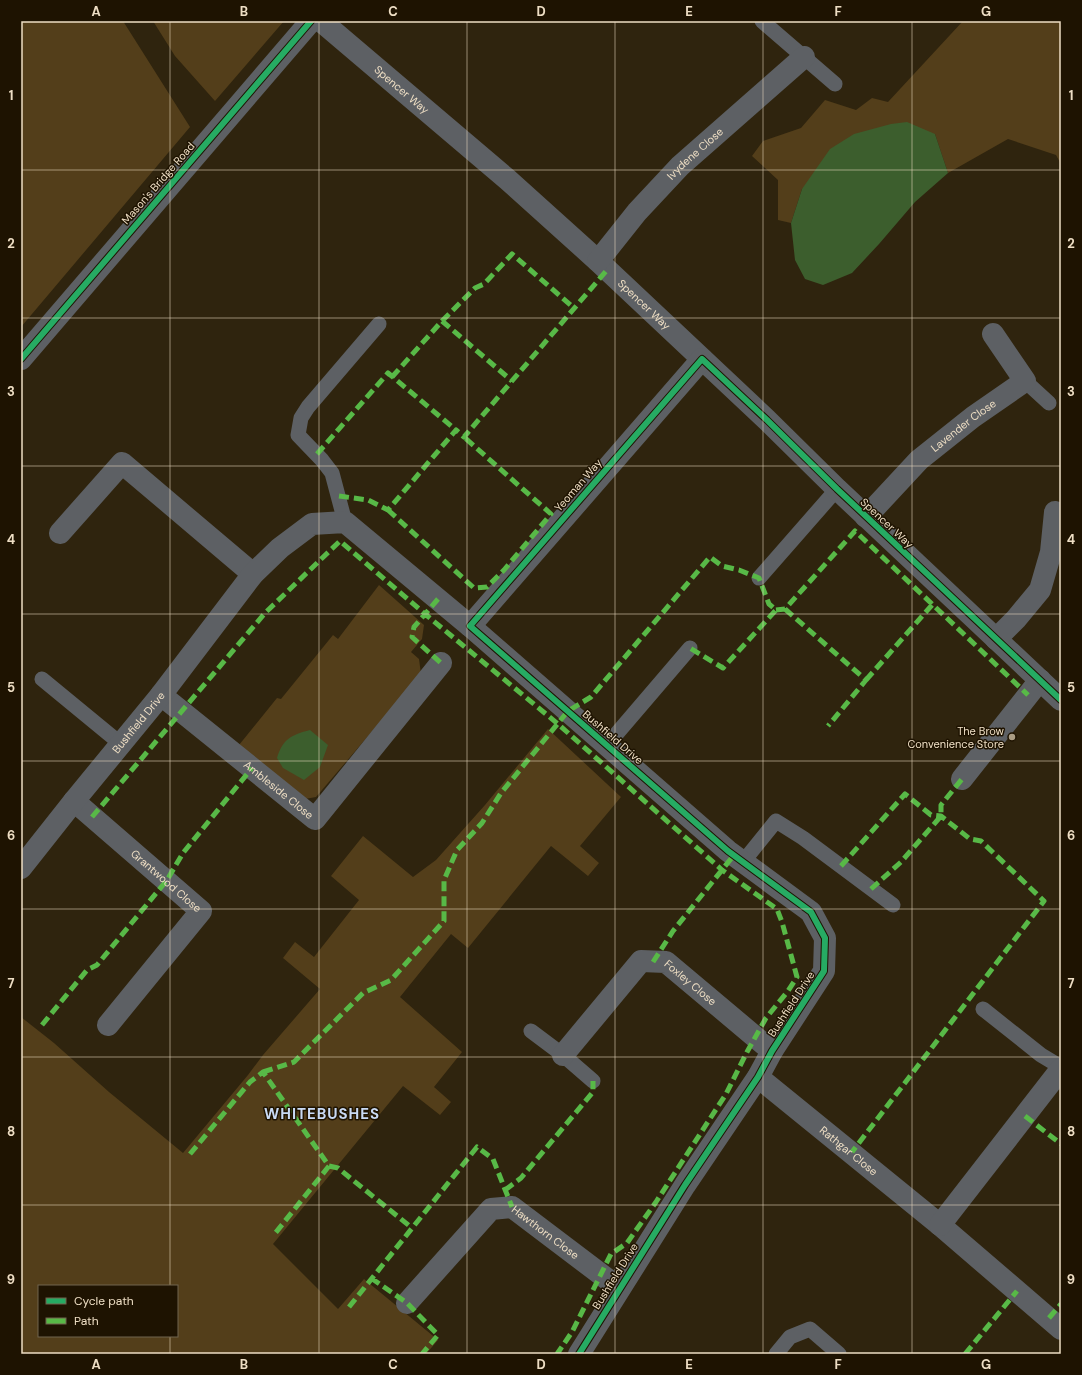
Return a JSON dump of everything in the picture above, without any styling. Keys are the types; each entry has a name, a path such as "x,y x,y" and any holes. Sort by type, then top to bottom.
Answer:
{"street":[{"name":"Mason's Bridge Road","path":"21,359 311,21"},
{"name":"Spencer Way","path":"321,21 507,179 598,261 1061,700"},
{"name":"Ivydene Close","path":"598,261 637,212 680,166 804,57"},
{"path":"993,334 1025,381"},
{"name":"Yeoman Way","path":"470,626 702,359"},
{"name":"Lavender Close","path":"866,516 919,460 973,417 1025,381"},
{"path":"60,533 122,463 253,574"},
{"path":"996,640 1040,590 1050,552 1055,512"},
{"name":"Bushfield Drive","path":"21,868 161,695 253,574 280,548 312,524 345,522 470,626 728,851 811,912 825,938 824,971 772,1051 758,1077 685,1185 578,1354"},
{"name":"Ambleside Close","path":"161,695 315,819 441,663"},
{"path":"962,779 1040,680"},
{"name":"Grantwood Close","path":"74,801 201,911 108,1025"},
{"name":"Foxley Close","path":"563,1054 641,961 666,962 772,1051"},
{"path":"940,1225 1061,1068"},
{"name":"Rathgar Close","path":"758,1077 940,1225 1061,1329"},
{"name":"Hawthorn Close","path":"407,1303 491,1209 512,1207 619,1288"}],"lane":[{"path":"762,21 835,84"},
{"path":"345,522 332,472 298,435 301,418 308,407 379,324"},
{"path":"1025,381 1049,403"},
{"path":"759,578 837,489"},
{"path":"607,745 690,648"},
{"path":"42,679 121,744"},
{"path":"743,862 776,821 803,838 892,905"},
{"path":"983,1009 1041,1055 1061,1068"},
{"path":"532,1031 563,1054 593,1080"},
{"path":"776,1354 790,1337 810,1330 839,1354"}],"shaded area":[{"path":"21,21 123,21 190,127 21,327"},
{"path":"153,21 284,21 215,101 175,56"},
{"path":"963,21 1061,21 1061,164 1056,155 1008,139 948,173 935,134 802,189 791,223 778,220 778,180 752,156 763,141 801,128 825,100 856,110 872,98 888,102"},
{"path":"907,122 935,134 948,173 915,202 852,273 823,285 805,279 795,260 791,223 802,189 830,149 854,134 891,124"},
{"path":"379,585 424,625 422,639 411,652 419,659 421,674 316,797 305,799 239,745 277,698 281,699 333,635 338,639"},
{"path":"548,729 621,797 580,846 599,863 588,876 551,846 468,948 451,934 400,997 462,1052 434,1087 451,1102 440,1115 403,1086 273,1244 338,1309 364,1279 438,1340 426,1354 21,1354 21,1017 54,1043 109,1092 183,1153 263,1055 320,989 283,958 295,942 314,957 359,900 331,876 363,836 413,877 436,860 485,805"},
{"path":"310,730 328,745 320,767 304,780 283,768 277,758 285,742 293,736"}],"marked path":[{"path":"442,321 475,288 484,284 512,254 574,308"},
{"path":"339,496 368,500 388,510 456,430 464,437 607,270"},
{"path":"392,377 442,321 512,381"},
{"path":"317,454 388,373 456,430"},
{"path":"388,510 474,588 487,587 504,570 551,514 464,437"},
{"path":"776,610 785,609 855,531 1028,695"},
{"path":"92,817 265,613 340,541 425,614 558,724 722,870 777,909 797,977 788,991 766,1018 726,1094 656,1202 627,1243 611,1254 572,1332 557,1354"},
{"path":"263,1072 294,1062 363,993 391,980 444,921 444,880 457,850 482,823 501,793 568,711 591,697 710,557 722,566 739,570 759,578 769,604 776,610 723,668 690,648"},
{"path":"438,599 414,627 412,637 441,663"},
{"path":"866,680 932,605"},
{"path":"785,609 866,680 828,726"},
{"path":"42,1025 87,970 97,965 167,880 183,853 252,768"},
{"path":"871,889 901,862 941,816 941,805 962,779"},
{"path":"841,866 905,794 931,815 941,816 970,839 981,841 1044,901 852,1152"},
{"path":"653,962 673,931 734,855"},
{"path":"190,1154 250,1082 263,1072 329,1166 273,1236"},
{"path":"505,1190 521,1178 593,1092 593,1081"},
{"path":"1025,1116 1061,1144"},
{"path":"349,1307 477,1147 493,1159 512,1207"},
{"path":"329,1166 338,1168 412,1228"},
{"path":"371,1278 407,1303 438,1335 422,1354"},
{"path":"965,1354 1017,1291"},
{"path":"1049,1318 1061,1304"}],"cycle path":[{"path":"21,359 311,21"},
{"path":"579,1354 685,1185 758,1077 772,1051 824,971 825,938 811,912 728,851 470,626 702,359 837,489 1061,700"}],"place":[{"name":"The Brow Convenience Store","path":"1012,737"}],"district":[{"name":"WHITEBUSHES","path":"322,1114"}]}
